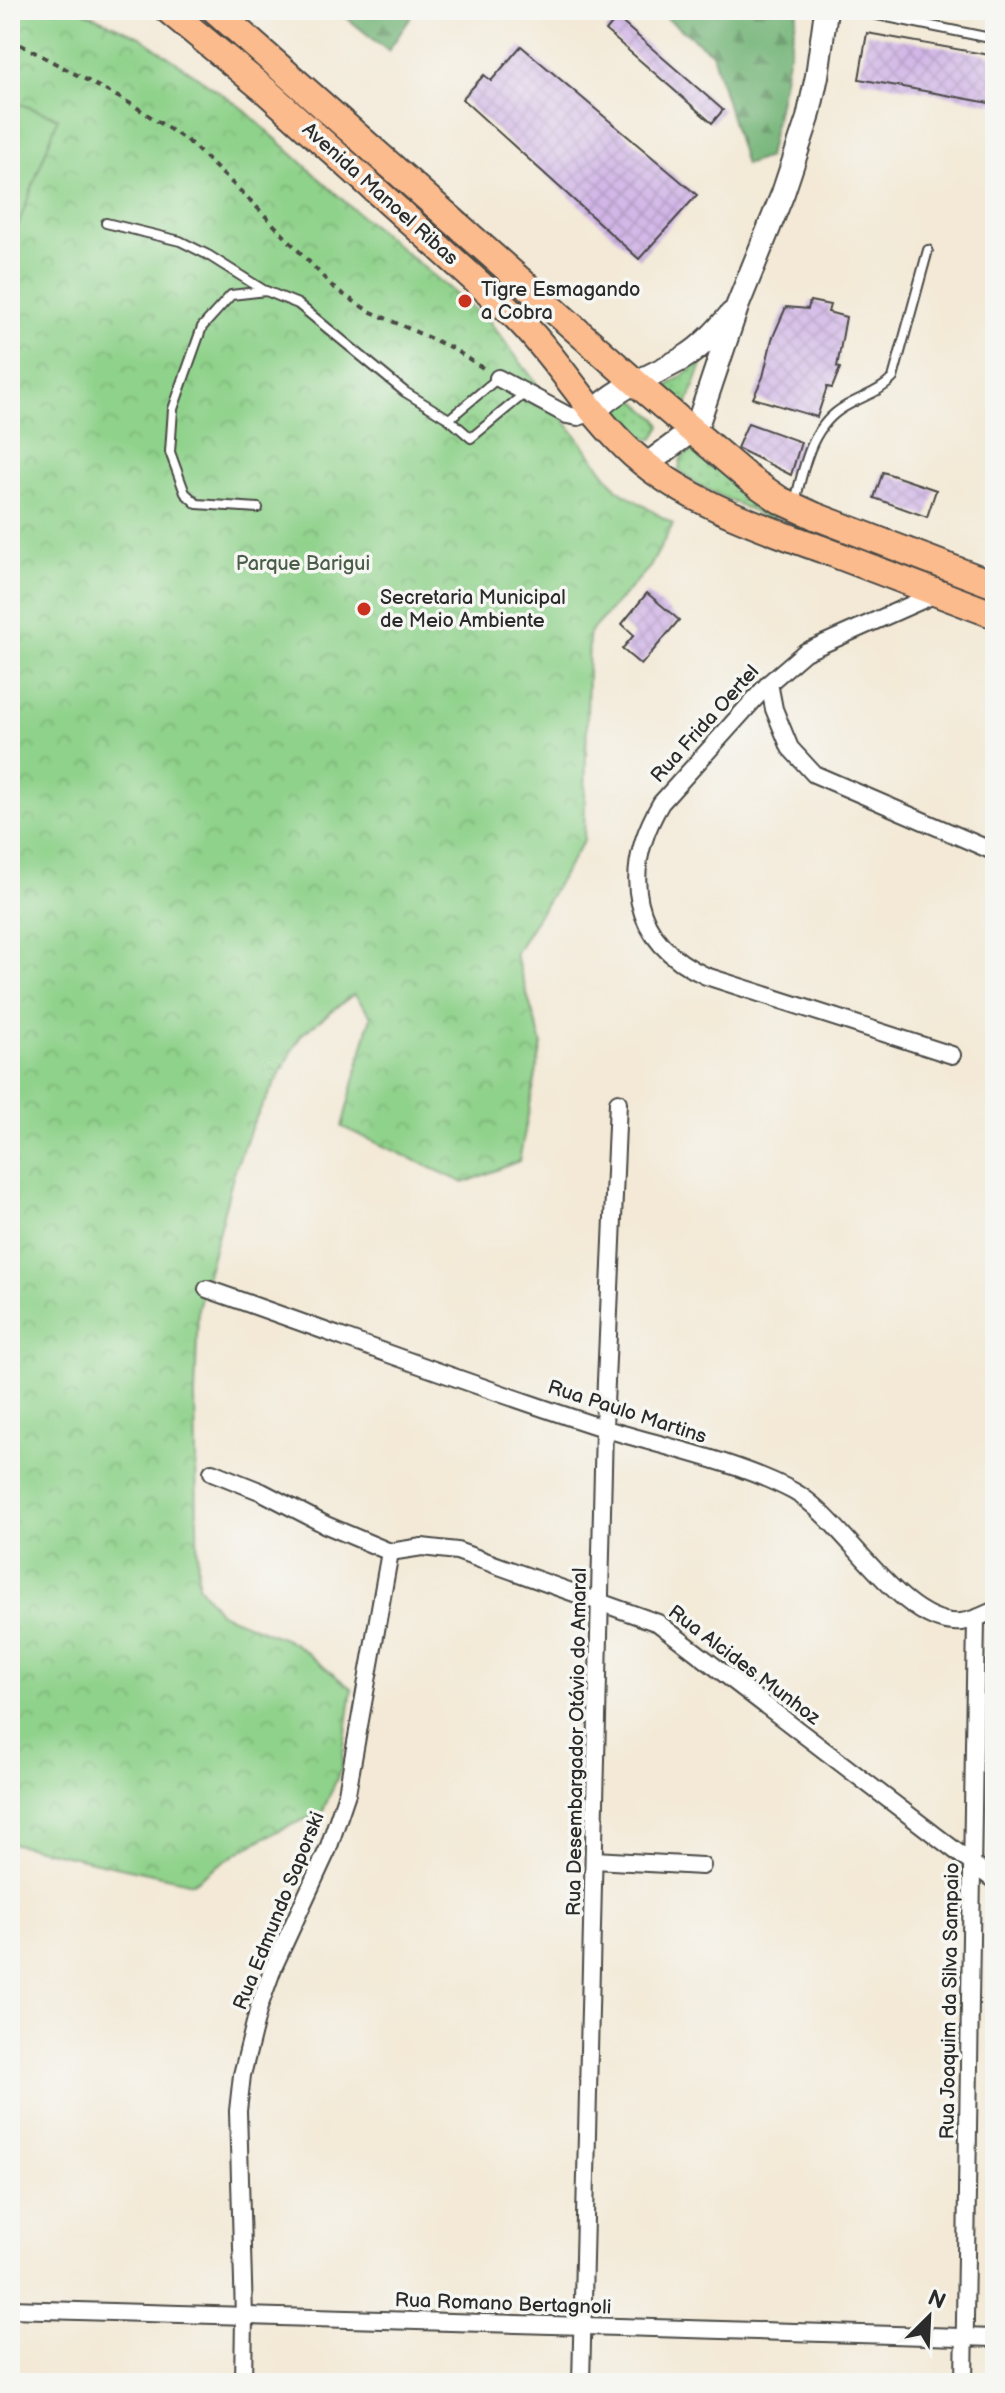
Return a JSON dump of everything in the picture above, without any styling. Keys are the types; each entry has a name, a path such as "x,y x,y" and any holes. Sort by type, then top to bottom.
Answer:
{"main road":[{"name":"Avenida Manoel Ribas","path":"168,10 266,91 515,316 549,352 594,412 646,465 672,485 712,507 995,615"},
{"name":"Avenida Manoel Ribas","path":"215,10 635,382 748,478 793,506 995,584"},
{"path":"823,550 864,558 871,557 883,543"},
{"path":"938,593 950,585 995,584"}],"street":[{"path":"646,465 693,430 699,420 737,307 783,193 808,118 826,10"},
{"path":"498,378 567,415 578,417 594,412 616,392 688,356 737,307"},
{"name":"Rua Frida Oertel","path":"938,593 805,652 769,683 672,789 651,820 641,849 638,894 642,914 652,935 669,955 706,976 952,1055"},
{"path":"769,683 774,709 790,748 814,774 995,852"},
{"name":"Rua Desembargador Otávio do Amaral","path":"581,2383 604,1428 618,1102"},
{"name":"Rua Paulo Martins","path":"207,1289 794,1491 810,1501 873,1567 923,1612 951,1622 976,1619 995,1610"},
{"name":"Rua Alcides Munhoz","path":"212,1472 390,1552 422,1547 457,1551 646,1618 672,1633 995,1881"},
{"name":"Rua Edmundo Saporski","path":"243,2383 238,2135 242,2075 259,2007 273,1968 328,1849 347,1793 390,1552"},
{"name":"Rua Joaquim da Silva Sampaio","path":"964,2383 976,1619"},
{"path":"594,1860 702,1866"},
{"name":"Rua Romano Bertagnoli","path":"10,2309 995,2338"}],"lane":[{"path":"853,10 995,39"},
{"path":"106,223 180,241 266,291 298,304 405,392 449,419 471,438 524,394"},
{"path":"793,506 807,458 822,426 842,408 883,389 893,378 928,250"},
{"path":"258,508 197,504 185,493 170,452 173,409 202,327 231,295 266,291"},
{"path":"449,419 498,378"}],"path":[{"path":"10,39 133,105 189,142 349,300 452,348 498,378"}],"green space":[{"name":"Parque Barigui","path":"10,10 80,10 140,37 242,108 356,212 489,321 617,489 673,524 650,567 589,633 584,840 515,954 542,1044 519,1161 464,1183 342,1127 371,1016 354,994 301,1035 254,1121 235,1169 198,1309 195,1396 198,1585 220,1613 294,1643 352,1689 341,1769 322,1813 254,1843 193,1883 10,1843"},
{"path":"337,10 416,10 388,51"},
{"path":"656,10 798,10 768,157 745,165 712,53"},
{"path":"10,100 58,118 10,247"},
{"path":"703,361 684,408 664,392 665,388"},
{"path":"631,397 661,426 653,439 628,430 618,421 613,409"},
{"path":"693,449 778,508 772,521 698,485 679,470 681,458"}],"building":[{"path":"617,18 723,110 712,123 606,31"},
{"path":"867,33 995,56 995,104 859,79"},
{"path":"521,46 697,195 639,259 462,99 484,75 491,81"},
{"path":"810,301 830,305 828,312 846,317 837,367 840,368 832,388 827,387 817,417 753,398 786,307 808,309"},
{"path":"748,423 801,442 791,475 737,448"},
{"path":"883,472 936,490 927,517 874,498"},
{"path":"647,593 679,620 641,665 622,649 634,635 622,624"}],"place":[{"name":"Tigre Esmagando a Cobra","path":"465,301"},
{"name":"Secretaria Municipal de Meio Ambiente","path":"364,609"}]}
